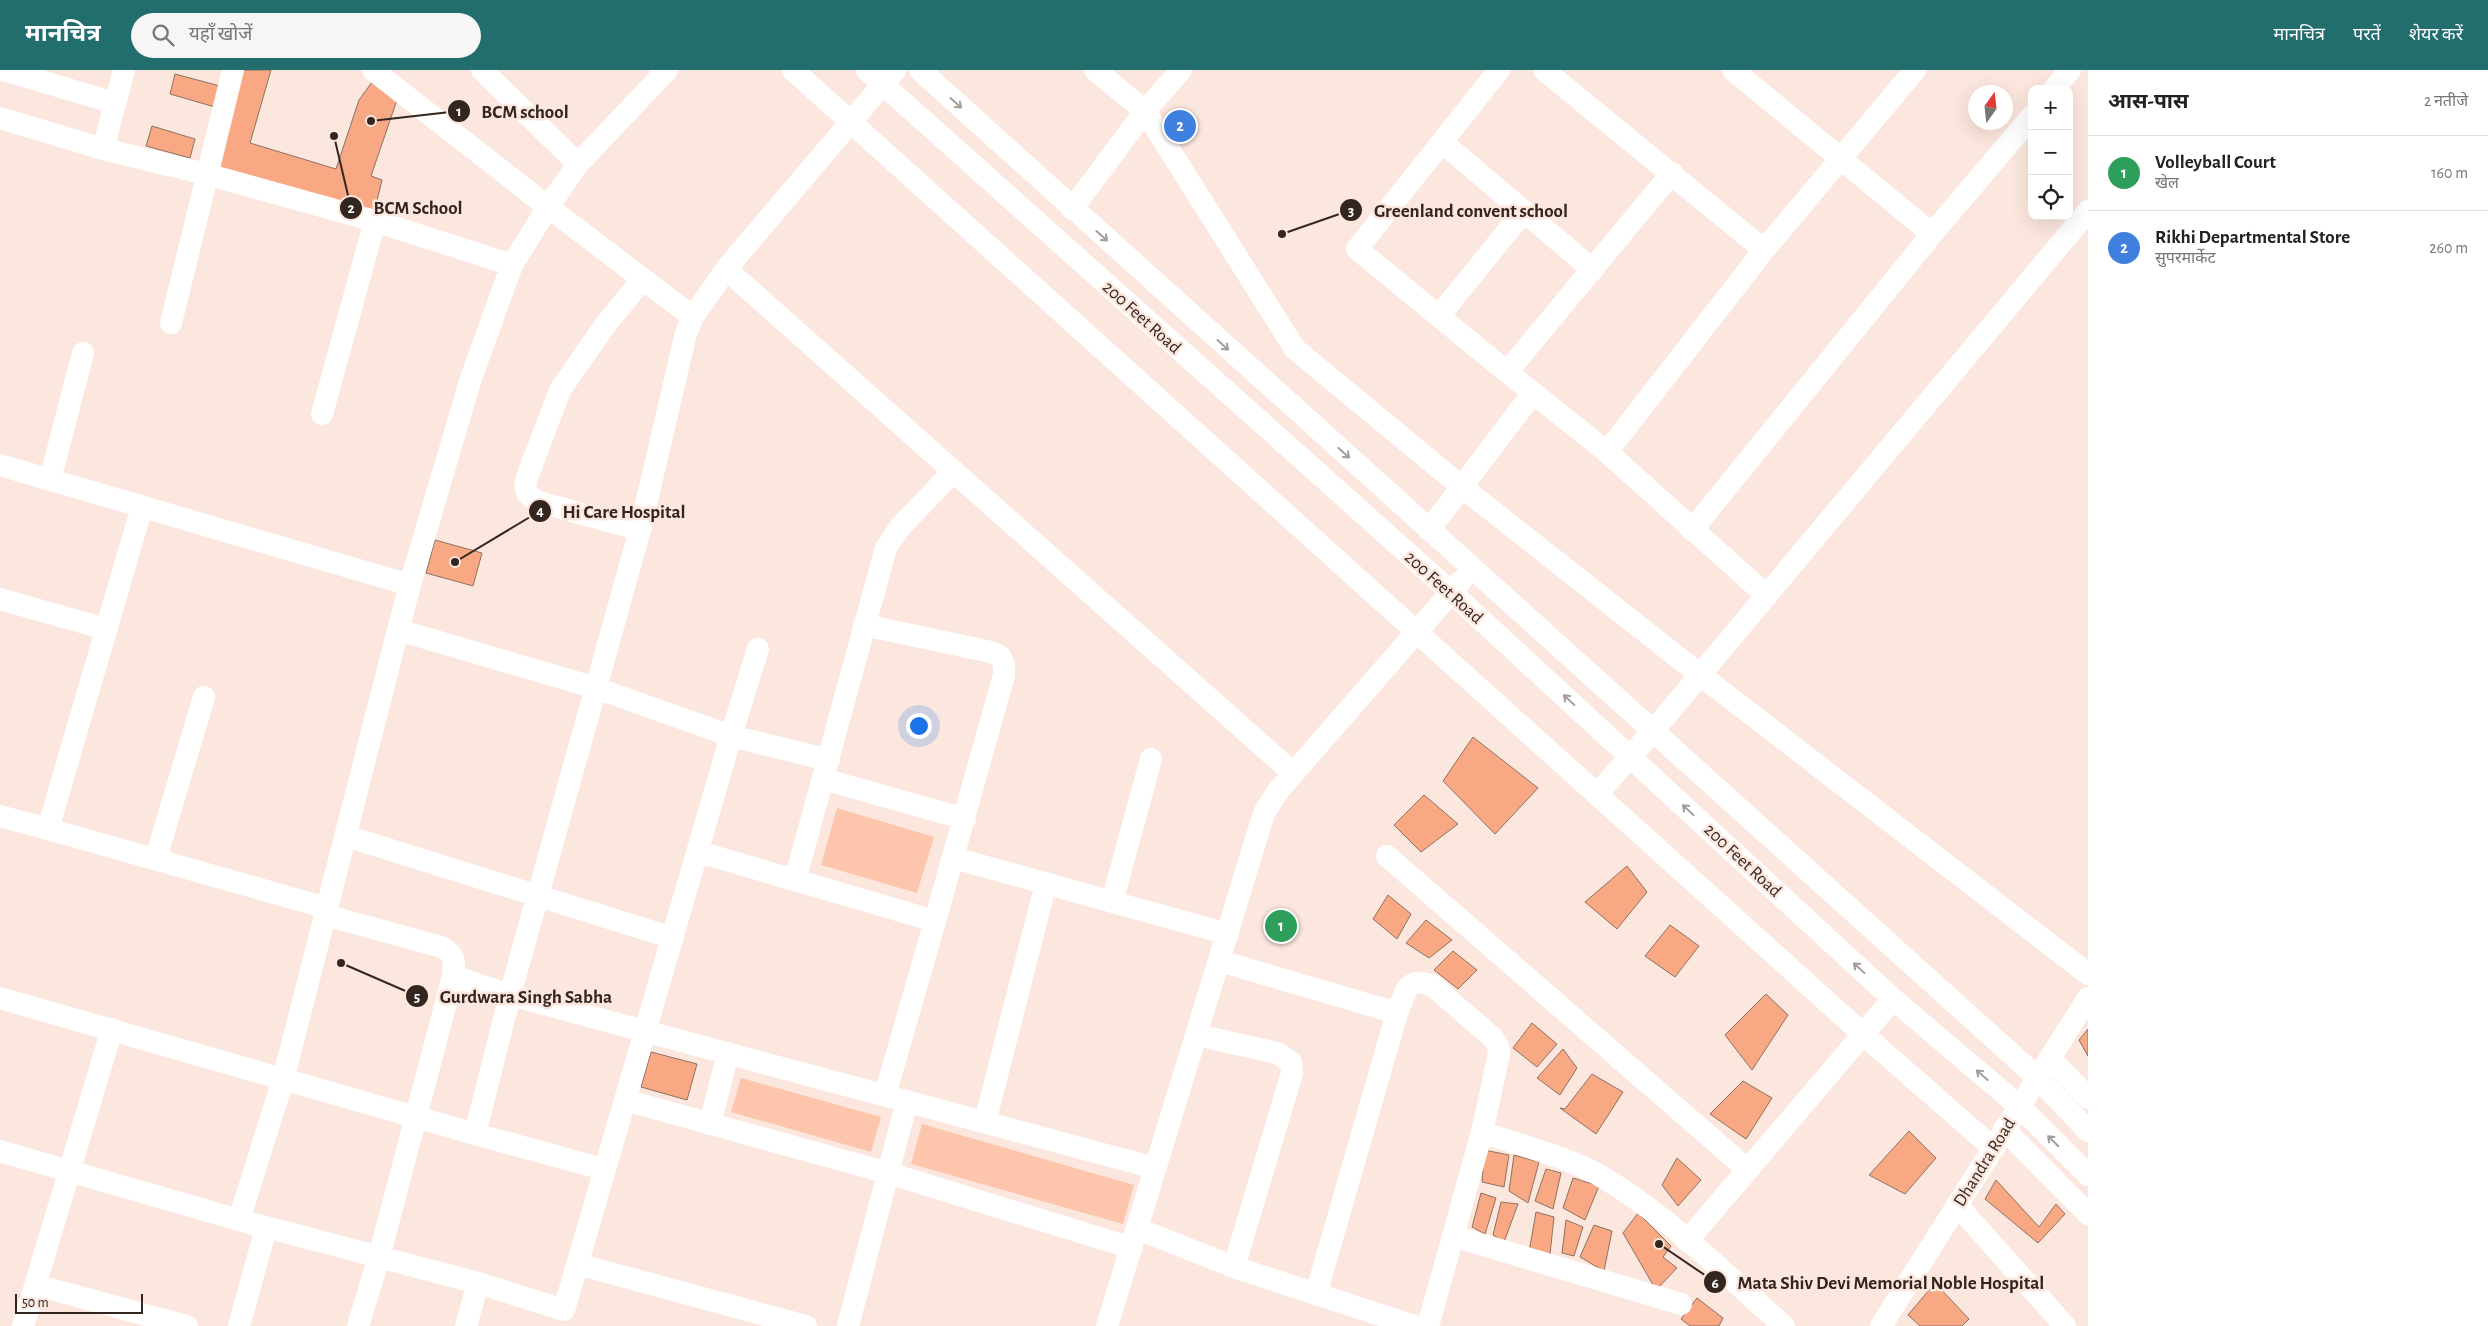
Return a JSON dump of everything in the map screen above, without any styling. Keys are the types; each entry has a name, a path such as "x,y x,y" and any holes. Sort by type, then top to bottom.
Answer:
{"street":[{"path":"2,70 115,103"},
{"path":"103,149 124,70"},
{"path":"171,323 233,70"},
{"path":"373,70 692,317"},
{"path":"482,70 578,164"},
{"path":"239,1220 283,1080 410,586 471,378 512,265 548,207 578,164 667,70"},
{"path":"793,70 1864,1035 1992,1147"},
{"path":"920,70 2038,1078 2088,1131"},
{"path":"1094,70 1145,111 1295,349 1462,487 2088,974"},
{"path":"1072,209 1145,111 1181,70"},
{"path":"1499,70 1357,249 1607,452 1767,596"},
{"path":"1544,70 1764,250"},
{"path":"1607,452 1764,250 1914,70"},
{"path":"2057,85 2070,70"},
{"path":"1747,74 1840,159 1932,234"},
{"path":"475,1134 510,995 640,530 686,333 692,317 726,268 850,122 881,75"},
{"name":"200 Feet Road","path":"881,75 1451,592 1893,999 2019,1106 2088,1175"},
{"path":"0,118 103,149 206,174 375,221 512,265"},
{"path":"1692,530 1932,234 2028,121"},
{"path":"1442,142 1593,270"},
{"path":"1507,372 1672,173"},
{"path":"1439,316 1524,211"},
{"path":"1597,794 1631,758 2088,211"},
{"path":"322,414 375,221"},
{"path":"726,268 1293,773"},
{"path":"640,530 539,502 528,496 525,489 526,480 560,390 606,324 642,280"},
{"path":"50,480 83,353"},
{"path":"1430,530 1533,393"},
{"path":"0,465 410,586"},
{"path":"795,880 884,555 892,538 954,471"},
{"path":"48,829 142,507"},
{"path":"1107,1326 1264,813 1271,799 1293,773 1472,568"},
{"path":"0,599 106,629"},
{"path":"848,1326 888,1173 896,1098 935,921 1004,675 1004,665 1000,656 864,625"},
{"path":"398,630 596,688 965,819"},
{"path":"0,1151 266,1228 478,1283 561,1318 603,1169 758,649"},
{"path":"156,858 204,697"},
{"path":"1112,902 1151,759"},
{"path":"0,816 156,858 442,947 451,952 455,959 453,976 379,1257 358,1326"},
{"path":"346,836 673,938"},
{"path":"699,852 935,921"},
{"path":"1387,856 1748,1170"},
{"path":"954,858 1228,934"},
{"path":"985,1122 1046,883"},
{"path":"1220,961 1397,1014"},
{"path":"453,976 510,995 1155,1168"},
{"path":"1316,1294 1397,1014 1409,986 1416,982 1424,982 1433,986 1493,1038 1498,1046 1499,1054 1482,1132 1428,1326"},
{"path":"0,998 283,1080 603,1169"},
{"name":"Dhandra Road","path":"1891,1322 1992,1147 2088,998"},
{"path":"1687,1241 1893,999"},
{"path":"24,1326 112,1029"},
{"path":"1197,1035 1277,1052 1291,1062 1292,1073 1234,1268"},
{"path":"710,1124 728,1053"},
{"path":"2050,1058 2088,1098"},
{"path":"624,1100 888,1173 1135,1238 1414,1326"},
{"path":"2004,1129 2088,1214"},
{"path":"1482,1132 1590,1170 1622,1190 1687,1241 1784,1326"},
{"path":"1957,1205 2065,1326"},
{"path":"239,1326 266,1228"},
{"path":"1453,1236 1681,1304"},
{"path":"577,1264 806,1326"},
{"path":"466,1326 478,1283"},
{"path":"36,1285 187,1326"}],"shaded area":[{"path":"837,808 934,837 917,893 821,865"},
{"path":"741,1078 881,1117 871,1152 731,1112"},
{"path":"922,1124 1134,1185 1123,1224 911,1164"}],"building":[{"path":"241,70 271,70 250,143 336,169 359,100 375,78 398,97 371,176 382,180 374,213 212,168"},
{"path":"175,74 220,86 215,107 170,94"},
{"path":"152,126 195,139 190,158 146,146"},
{"path":"435,540 482,553 473,586 426,573"},
{"path":"1473,737 1538,788 1495,834 1443,781"},
{"path":"1424,795 1458,824 1421,852 1394,825"},
{"path":"1627,866 1647,892 1617,929 1585,902"},
{"path":"1388,895 1411,914 1397,939 1373,919"},
{"path":"1426,920 1452,940 1429,958 1406,943"},
{"path":"1670,925 1699,946 1675,977 1645,956"},
{"path":"1453,951 1477,970 1458,989 1434,970"},
{"path":"1766,994 1788,1015 1752,1070 1725,1035"},
{"path":"1532,1023 1557,1044 1537,1067 1513,1048"},
{"path":"2088,1029 2088,1056 2079,1040"},
{"path":"1563,1049 1577,1068 1560,1095 1537,1078"},
{"path":"651,1052 697,1064 687,1100 641,1087"},
{"path":"1592,1074 1623,1092 1596,1134 1560,1108 1565,1109"},
{"path":"1743,1081 1772,1098 1746,1139 1710,1114"},
{"path":"1909,1131 1936,1158 1905,1194 1869,1175"},
{"path":"1484,1150 1509,1155 1504,1187 1482,1182"},
{"path":"1514,1155 1539,1162 1528,1203 1509,1191"},
{"path":"1677,1158 1701,1180 1678,1206 1662,1185"},
{"path":"1546,1169 1561,1173 1553,1209 1535,1201"},
{"path":"1573,1178 1599,1186 1585,1220 1563,1208"},
{"path":"1996,1180 2039,1227 2056,1204 2065,1214 2038,1243 1985,1199"},
{"path":"1481,1193 1496,1198 1485,1234 1472,1227"},
{"path":"1501,1202 1518,1204 1504,1242 1493,1235"},
{"path":"1536,1212 1554,1217 1550,1254 1529,1252"},
{"path":"1638,1213 1671,1246 1663,1257 1677,1268 1656,1290 1623,1233"},
{"path":"1566,1220 1583,1227 1574,1256 1562,1253"},
{"path":"1594,1225 1612,1231 1604,1271 1580,1257"},
{"path":"1935,1283 1969,1319 1962,1326 1920,1326 1908,1315"},
{"path":"1697,1298 1723,1318 1719,1326 1690,1326 1681,1319"}],"place":[{"name":"BCM school","path":"371,121"},
{"name":"Rikhi Departmental Store","path":"1180,126"},
{"name":"BCM School","path":"334,136"},
{"name":"Greenland convent school","path":"1282,234"},
{"name":"Hi Care Hospital","path":"455,562"},
{"name":"Volleyball Court","path":"1281,926"},
{"name":"Gurdwara Singh Sabha","path":"341,963"},
{"name":"Mata Shiv Devi Memorial Noble Hospital","path":"1659,1244"}]}
